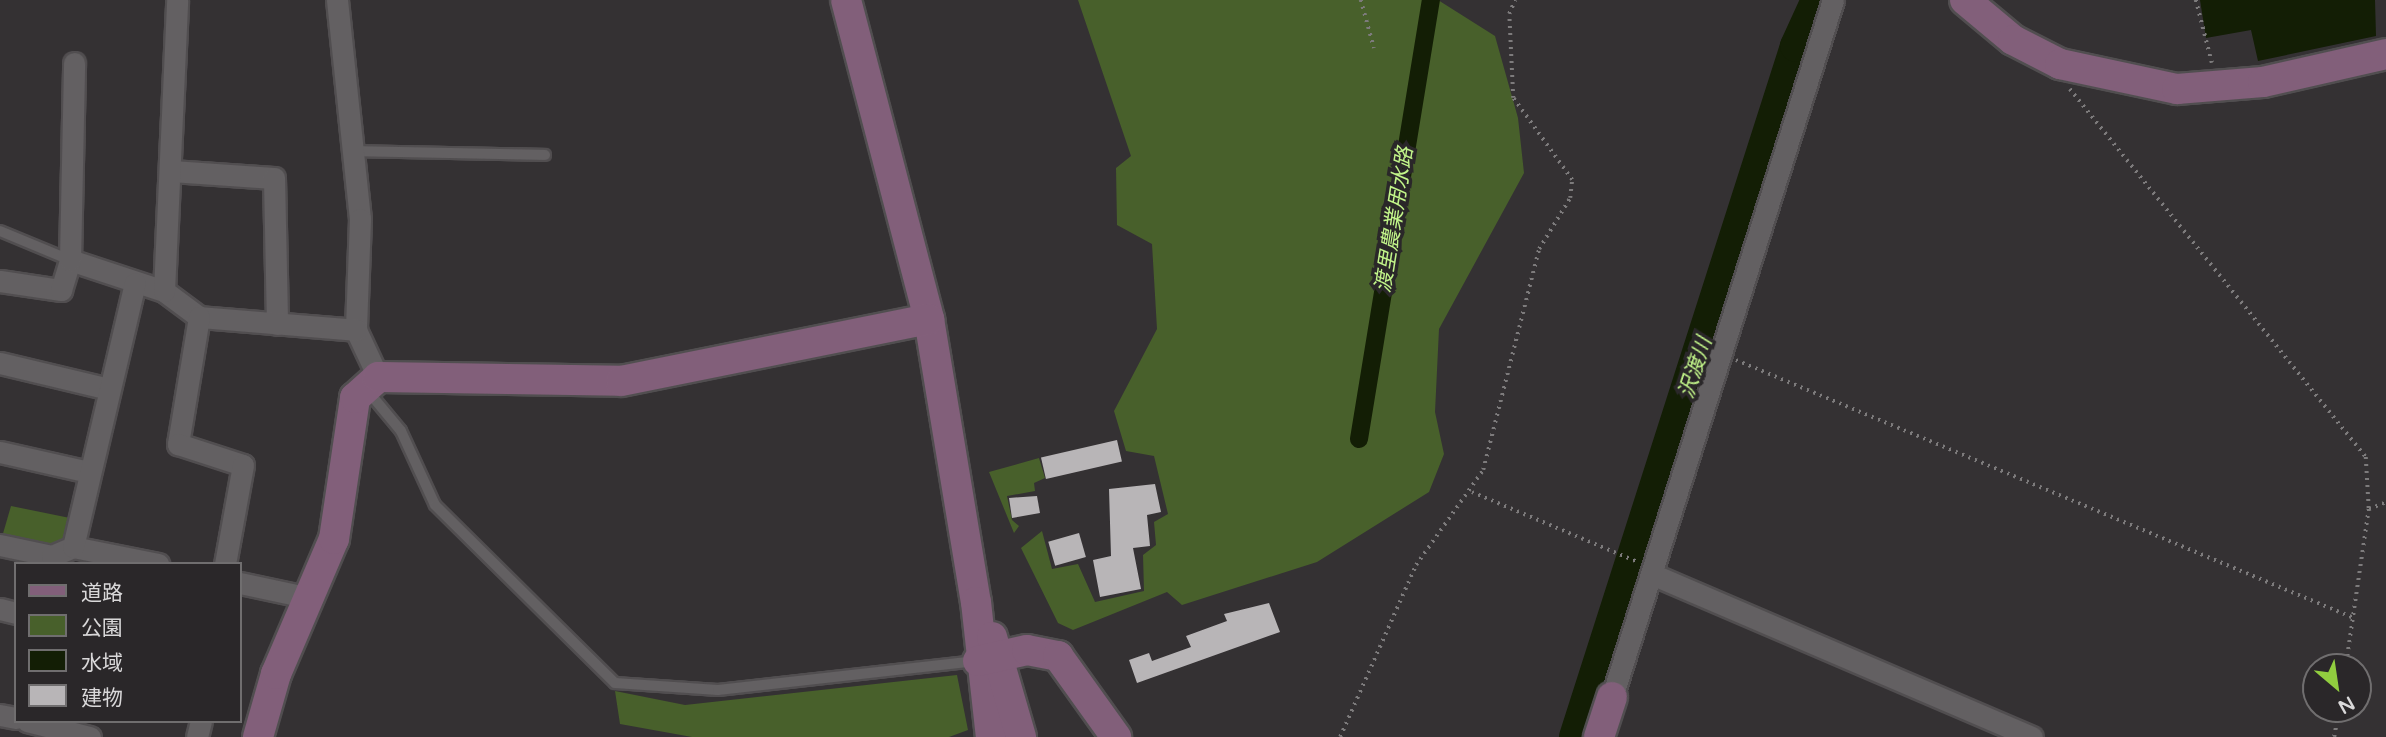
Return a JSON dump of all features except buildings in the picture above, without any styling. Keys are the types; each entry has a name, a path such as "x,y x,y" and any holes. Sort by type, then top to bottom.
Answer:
{"street":[{"path":"164,291 177,0"},
{"path":"258,737 276,674 334,539 351,419 372,382 356,330 360,219 337,0"},
{"path":"846,0 929,319 976,602 989,659 1021,737"},
{"path":"1599,737 1646,568 1833,0"},
{"path":"1965,0 2013,40 2060,64 2127,82 2221,88 2386,54"},
{"path":"0,281 61,290 70,260 74,64"},
{"path":"171,171 274,178 277,324"},
{"path":"70,260 164,291 199,317 356,330"},
{"path":"73,547 135,283"},
{"path":"199,317 178,444 243,465 225,562"},
{"path":"372,382 621,381 929,319"},
{"path":"0,363 109,389"},
{"path":"0,452 89,472"},
{"path":"0,544 52,555 73,547 146,562"},
{"path":"1646,568 2032,737"},
{"path":"242,583 310,598"},
{"path":"989,659 1044,650 1058,656 1116,737"},
{"path":"989,659 991,737"},
{"path":"35,723 90,737"}],"lane":[{"path":"354,151 545,155"},
{"path":"0,231 70,260"},
{"path":"372,382 401,431 435,505 615,683 718,690 989,659"}],"path":[{"path":"1362,0 1374,48"},
{"path":"1340,737 1416,565 1472,492 1503,404 1539,249 1571,189 1561,162 1513,98 1509,14 1515,0"},
{"path":"2196,0 2221,88"},
{"path":"2060,64 2074,97 2366,457 2369,509 2348,653"},
{"path":"1718,353 2354,618"},
{"path":"1472,492 1646,568"},
{"path":"2369,509 2386,502"}],"green space":[{"path":"1078,0 1438,0 1495,36 1518,118 1524,173 1439,329 1435,412 1444,454 1429,492 1317,562 1182,605 1167,592 1073,630 1058,623 1021,548 1042,531 1052,569 1078,564 1095,602 1144,591 1143,555 1156,545 1154,522 1168,514 1154,456 1126,451 1114,411 1157,329 1152,244 1117,225 1116,168 1131,156"},
{"path":"1039,458 1045,478 1034,483 1035,491 1007,496 1012,520 1019,526 1014,533 989,472"},
{"path":"11,506 70,518 66,540 53,547 2,537"},
{"path":"957,675 968,730 949,737 692,737 620,724 615,691 685,705"}],"water":[{"path":"2200,0 2375,0 2376,36 2258,61 2251,30 2206,38"}],"waterway":[{"name":"渡里農業用水路","path":"1359,439 1431,0"},
{"name":"沢渡川","path":"1575,737 1796,46 1817,0"}]}
